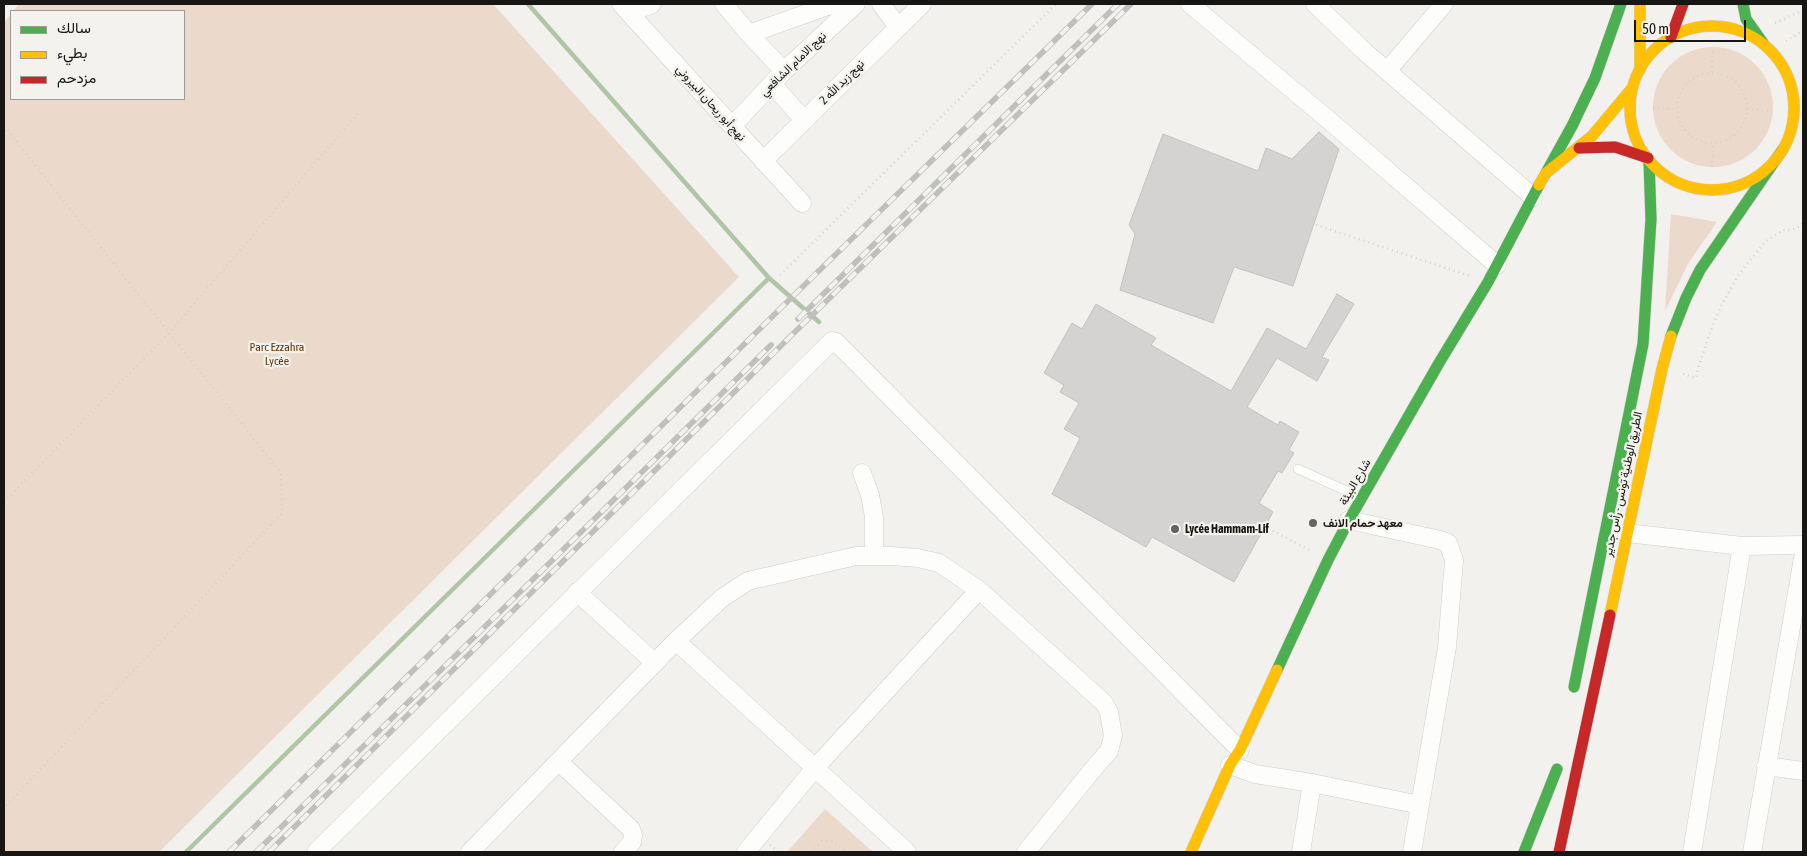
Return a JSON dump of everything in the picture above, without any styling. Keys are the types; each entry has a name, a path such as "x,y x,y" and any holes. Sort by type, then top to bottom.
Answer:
{"main road":[{"path":"1546,173 1572,126 1595,78 1621,4"},
{"path":"1640,4 1640,70"},
{"path":"1670,37 1683,4"},
{"path":"1743,4 1746,19 1763,44 1779,60 1790,81 1794,104 1792,128 1783,149 1768,168 1753,179 1736,186 1718,190 1700,189 1682,184 1666,176 1649,160 1635,137 1630,112 1633,88 1640,70 1653,51 1670,37 1694,28 1718,26 1743,31"},
{"path":"1725,16 1763,44"},
{"name":"شارع البيئة","path":"1191,852 1230,765 1240,750 1328,560 1439,362 1488,282 1546,173 1579,148 1605,122 1633,88"},
{"path":"1579,148 1615,147 1649,160"},
{"name":"الطريق الوطنية تونس - رأس جدير","path":"1559,852 1574,774 1662,368 1672,332 1700,270 1783,149"},
{"name":"الطريق الوطنية تونس - رأس جدير","path":"1571,702 1643,344 1651,219 1649,160"},
{"path":"1524,852 1558,765 1544,834"},
{"path":"1574,774 1574,842"}],"street":[{"path":"625,8 652,4"},
{"path":"724,4 749,34 804,120"},
{"path":"749,34 833,4"},
{"name":"نهج الامام الشافعي","path":"732,126 778,78 856,4"},
{"path":"881,4 898,27"},
{"name":"نهج زيد الله 2","path":"763,161 922,4"},
{"path":"1190,4 1497,264"},
{"path":"1315,4 1365,52 1533,197"},
{"path":"1387,71 1444,4"},
{"name":"نهج أبو ريحان البيروني","path":"625,8 802,203"},
{"path":"316,852 830,342 834,342 1240,750"},
{"path":"862,473 870,495 874,517 874,556"},
{"path":"1349,520 1448,543 1454,560 1447,646 1412,852"},
{"path":"1627,533 1742,546 1803,545"},
{"path":"1692,852 1742,546"},
{"path":"470,852 676,641 722,598 748,581 856,556 874,556 918,558 940,563 979,590 1104,704 1109,712 1113,736 1109,751 1026,852"},
{"path":"1752,852 1803,558"},
{"path":"746,852 814,769 979,590"},
{"path":"577,592 655,663"},
{"path":"676,641 907,852"},
{"path":"559,762 631,829 633,835 632,842 623,852"},
{"path":"1230,765 1255,774 1312,783 1420,805"},
{"path":"1766,766 1803,771"},
{"path":"1301,852 1312,783"}],"lane":[{"path":"1298,469 1362,499"}],"path":[{"path":"780,274 1056,4"},
{"path":"1775,24 1803,10"},
{"path":"1786,41 1803,31"},
{"path":"1712,72 1713,47"},
{"path":"1712,72 1727,76 1740,86 1745,96 1747,109 1742,127 1735,135 1726,141 1713,144 1696,140 1688,135 1682,127 1676,109 1679,94 1684,85 1692,78 1712,72"},
{"path":"1653,108 1676,109"},
{"path":"1747,109 1772,111"},
{"path":"4,502 169,333 359,112"},
{"path":"4,126 281,473 282,512 4,808"},
{"path":"1712,167 1713,144"},
{"path":"1662,368 1696,378 1710,332 1721,306 1739,274 1765,242 1783,230 1792,230 1803,223"},
{"path":"1316,225 1488,282"},
{"path":"1264,526 1328,560"},
{"path":"811,852 822,840 833,841 846,852"}],"green space":[{"name":"Parc Ezzahra Lycée","path":"19,4 493,4 739,277 159,852 4,852 4,23 10,15 10,100 185,100 185,10 14,10"},
{"path":"1713,47 1725,48 1736,52 1746,57 1755,65 1763,74 1768,84 1772,95 1772,119 1768,130 1763,140 1755,149 1746,157 1736,162 1725,166 1713,167 1701,166 1690,162 1680,157 1671,149 1663,140 1658,130 1654,119 1653,107 1654,95 1658,84 1663,74 1671,65 1680,57 1690,52 1701,48"},
{"path":"1671,214 1717,222 1689,262 1665,311"},
{"path":"825,809 873,852 787,852"}],"building":[{"path":"1319,132 1339,149 1293,286 1234,267 1213,323 1120,290 1135,234 1129,225 1163,134 1258,171 1266,148 1292,159"},
{"path":"1337,294 1354,304 1322,357 1329,360 1317,381 1277,358 1247,407 1278,425 1280,421 1299,432 1289,450 1294,453 1282,473 1278,471 1259,503 1273,512 1234,582 1152,537 1146,547 1052,494 1080,438 1064,429 1079,403 1060,392 1064,385 1044,373 1072,323 1082,329 1096,304 1156,338 1151,345 1231,391 1267,328 1306,349"}],"waterway":[{"path":"528,4 769,278 819,322"},
{"path":"186,852 769,278"}],"railway":[{"path":"229,852 1092,4"},
{"path":"798,319 1118,4"},
{"path":"269,852 803,324 1131,4"},
{"path":"256,852 771,345"}],"traffic: fast":[{"path":"1546,173 1572,126 1595,78 1621,4"},
{"path":"1743,4 1746,19 1763,43"},
{"path":"1671,336 1686,298 1700,270 1783,149"},
{"path":"1574,687 1643,344 1651,219 1649,161"},
{"path":"1277,670 1328,560 1349,520 1488,282 1539,185"},
{"path":"1524,852 1557,769"}],"traffic: slow":[{"path":"1640,4 1640,70"},
{"path":"1712,26 1736,30 1757,40 1770,50 1780,63 1790,84 1794,108 1790,132 1780,153 1770,166 1757,176 1736,186 1712,190 1688,186 1667,176 1654,166 1644,153 1634,132 1630,108 1634,84 1644,63 1654,50 1667,40 1688,30 1712,26"},
{"path":"1539,185 1546,173 1592,136 1633,87"},
{"path":"1610,615 1662,369 1671,336"},
{"path":"1191,852 1230,765 1240,750 1277,670"}],"traffic: jam":[{"path":"1671,37 1683,4"},
{"path":"1579,148 1615,147 1648,158"},
{"path":"1559,852 1610,615"}],"place":[{"name":"معهد حمام الانف","path":"1313,523"},
{"name":"Lycée Hammam-Lif","path":"1175,529"}]}
